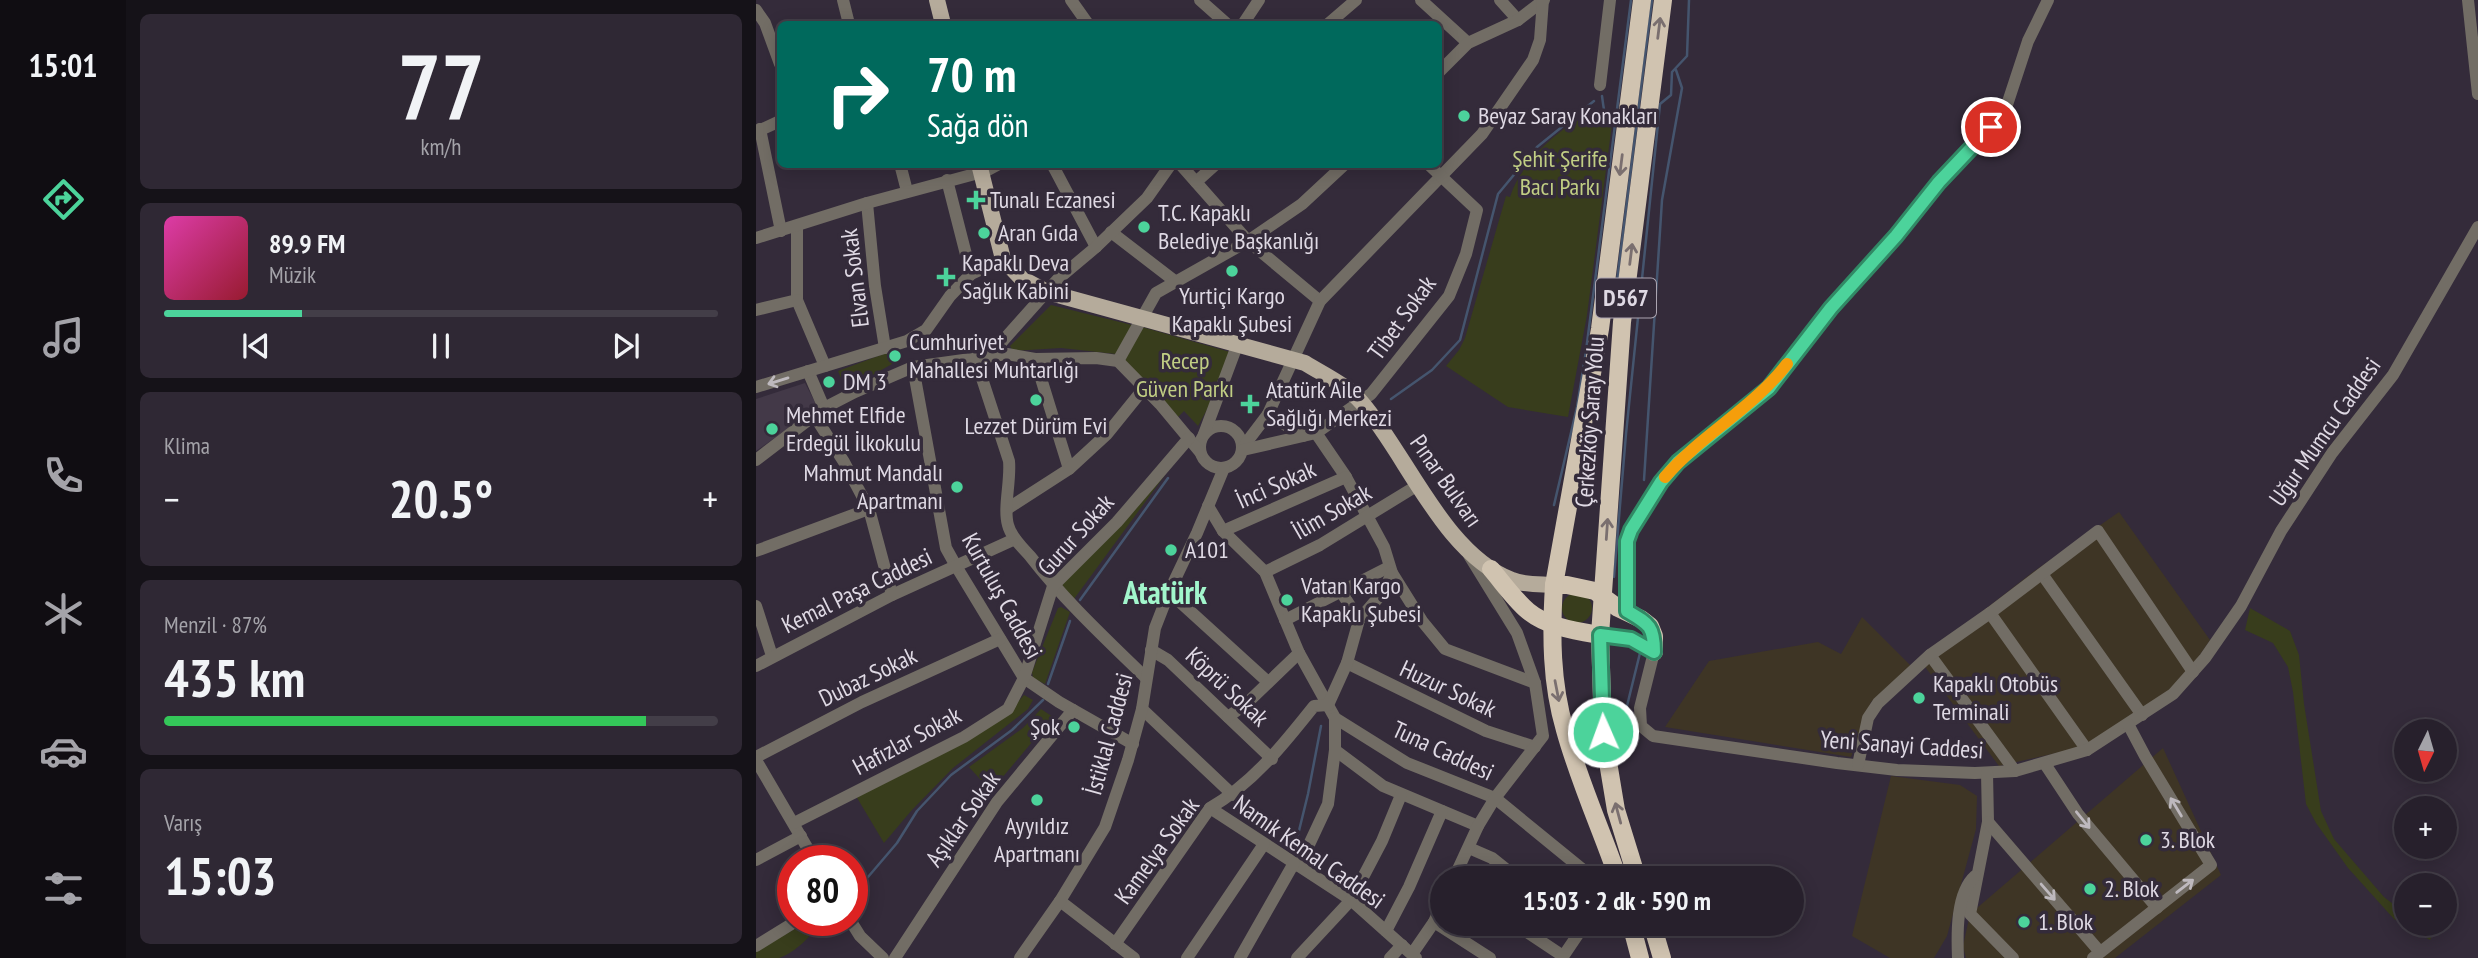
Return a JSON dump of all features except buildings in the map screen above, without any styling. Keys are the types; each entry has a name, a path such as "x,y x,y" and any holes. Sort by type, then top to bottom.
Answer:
{"highway":[{"name":"Çerkezköy Saray Yolu","path":"1554,585 1600,328 1642,0"},
{"name":"Çerkezköy Saray Yolu","path":"1602,597 1622,322 1663,0"},
{"path":"1491,569 1527,610 1539,619 1600,635"},
{"path":"1554,585 1595,591 1650,626 1654,636 1654,652"},
{"name":"D567","path":"1554,585 1551,624 1554,675 1564,730 1614,866"},
{"name":"D567","path":"1602,597 1600,635 1603,732 1616,810 1633,866"},
{"path":"1634,936 1640,958"},
{"path":"1656,936 1662,958"}],"main road":[{"path":"937,0 942,21"},
{"path":"980,168 1003,259"},
{"name":"Pınar Bulvarı","path":"1003,259 1021,278 1047,292 1294,359 1341,385 1360,401 1387,435 1465,548 1491,569 1513,580 1554,585"}],"street":[{"path":"843,0 848,21"},
{"path":"1071,0 1086,21"},
{"path":"1200,0 1224,21"},
{"path":"1245,21 1259,0"},
{"path":"1332,21 1356,0"},
{"path":"1421,0 1468,43"},
{"path":"1500,0 1518,20"},
{"path":"1442,69 1468,43 1518,20 1543,0"},
{"path":"756,460 819,412 913,367 1007,354 1035,359 1096,358 1118,362 1145,387 1189,438 1206,463 1224,468 1237,463 1243,449 1268,414 1320,300 1482,134 1533,61 1540,40 1543,0"},
{"path":"1600,85 1610,0"},
{"path":"1627,611 1627,541 1661,482 1678,462 1769,388 1831,308 1896,236 1939,182 2005,111 2028,41 2048,0"},
{"path":"2468,0 2478,94"},
{"path":"756,10 765,23 777,56"},
{"path":"1342,14 1349,21"},
{"path":"777,122 758,131 781,231"},
{"path":"901,168 907,191"},
{"path":"756,238 980,168"},
{"path":"1054,168 1096,247"},
{"path":"975,357 1000,344 1058,279 1147,198 1168,168"},
{"path":"1184,168 1248,241 1320,300"},
{"path":"1196,182 1212,168"},
{"path":"1118,362 1156,293 1248,241 1302,204 1341,168"},
{"path":"1431,168 1440,178"},
{"name":"Tibet Sokak","path":"1309,434 1371,394 1449,296 1466,254 1476,210 1440,178"},
{"path":"947,180 971,274"},
{"name":"Elvan Sokak","path":"867,203 875,286 885,348"},
{"path":"797,226 797,300 825,366"},
{"name":"Uğur Mumcu Caddesi","path":"2205,659 2241,606 2281,531 2332,453 2393,375 2478,227"},
{"path":"1111,232 1176,282"},
{"path":"756,387 907,341 926,330 950,296 971,274 1003,259"},
{"path":"756,310 797,300"},
{"path":"1200,452 1204,434 1238,343"},
{"path":"975,357 1009,461 1008,526 1053,586 1146,678"},
{"path":"1035,359 1069,469"},
{"name":"Kurtuluş Caddesi","path":"913,367 943,535 946,548 956,566 1024,678 1133,744"},
{"path":"808,372 819,412 869,509 892,596"},
{"path":"1007,509 1069,469 1107,434 1145,387"},
{"path":"1268,414 1309,434 1346,477 1384,547 1390,570 1422,621 1445,649 1535,683"},
{"path":"1204,434 1216,426 1230,427 1240,436 1243,449"},
{"path":"1243,449 1309,434"},
{"name":"Gurur Sokak","path":"1024,678 1053,586 1117,522 1189,438"},
{"name":"İstiklal Caddesi","path":"1020,958 1060,901 1105,827 1142,709 1155,628 1224,468"},
{"name":"İnci Sokak","path":"1223,531 1346,477"},
{"name":"İlim Sokak","path":"1265,572 1320,545 1419,485"},
{"name":"Tuna Caddesi","path":"1208,506 1223,531 1265,572 1299,653 1335,718 1407,763 1495,798 1578,866"},
{"path":"756,551 869,509"},
{"path":"1858,765 1868,718 1878,703 1930,656 2098,531 2193,672"},
{"name":"Kemal Paşa Caddesi","path":"756,666 892,596 1016,539"},
{"path":"1460,866 1478,826 1495,798 1543,736 1535,683 1517,633 1465,548"},
{"path":"1285,620 1340,590 1390,570"},
{"path":"1328,705 1347,663 1359,620 1384,591 1390,570"},
{"path":"2042,574 2142,715"},
{"path":"1340,590 1359,620"},
{"path":"1169,592 1268,682"},
{"path":"756,606 772,656"},
{"path":"1990,613 2087,750"},
{"path":"1600,635 1631,639 1654,652"},
{"name":"Dubaz Sokak","path":"756,758 862,702 1000,639"},
{"name":"Köprü Sokak","path":"1151,650 1168,660 1272,758"},
{"name":"Yeni Sanayi Caddesi","path":"1654,652 1639,715 1641,726 1653,736 1897,770 1987,773 2015,771 2087,750 2173,694 2205,659"},
{"path":"1228,717 1247,704 1299,653"},
{"path":"1930,656 2015,771"},
{"name":"Huzur Sokak","path":"1347,663 1486,731 1535,747"},
{"name":"Hafızlar Sokak","path":"794,823 964,737 1008,709 1024,678"},
{"name":"Kamelya Sokak","path":"1115,944 1210,808 1233,795 1272,758 1314,706 1328,705"},
{"name":"Aşıklar Sokak","path":"895,958 998,802 1073,709"},
{"path":"1142,709 1233,795"},
{"path":"1240,958 1322,822 1328,804 1335,750 1335,718"},
{"path":"1988,822 2096,955 2211,865 2128,724"},
{"path":"1335,750 1383,786 1478,826"},
{"path":"756,758 806,845"},
{"path":"2045,764 2078,814 2157,908"},
{"path":"1987,773 1988,822 1970,914 2013,958"},
{"path":"1297,958 1350,900 1382,841 1401,795"},
{"name":"Namık Kemal Caddesi","path":"1210,808 1350,900 1410,953"},
{"path":"1386,931 1409,887 1442,811"},
{"path":"756,860 801,836"},
{"path":"1187,958 1264,844"},
{"path":"1469,848 1492,858 1502,866"},
{"path":"1958,958 1957,928 1967,883 1978,874"},
{"path":"1060,901 1134,958"},
{"path":"1390,958 1410,953 1430,927"},
{"path":"756,946 777,933"},
{"path":"860,936 883,958"},
{"path":"1456,936 1490,958"},
{"path":"1532,936 1563,957 1576,936"}],"shaded area":[{"name":"Mehmet Elfide Erdegül İlkokulu","path":"805,383 818,408 756,451 756,399"},
{"path":"2119,512 2210,640 2183,680 2092,745 1999,766 1920,660 2033,572"},
{"path":"1862,617 1912,667 1871,702 1851,757 1665,727 1709,661 1818,642 1841,654"},
{"path":"2163,748 2221,875 2115,958 1966,958 1963,946 1970,914"},
{"path":"1891,776 1960,785 1977,796 1976,829 1947,936 1934,958 1890,958 1852,936"}],"green space":[{"name":"Şehit Şerife Bacı Parkı","path":"1599,115 1612,124 1587,315 1568,417 1508,407 1446,366 1465,338 1506,196 1510,197 1527,165 1553,137 1576,122"},
{"name":"Recep Güven Parkı","path":"1051,305 1132,325 1116,354 1061,348 1013,351 1010,346"},
{"name":"Recep Güven Parkı","path":"1142,327 1230,352 1210,404 1198,426 1184,411 1178,417 1123,358"},
{"path":"889,352 892,364 846,390 838,371"},
{"path":"1162,473 1165,475 1074,599 1062,585"},
{"path":"1577,593 1588,597 1592,608 1588,619 1577,623 1566,619 1562,608 1566,597"},
{"path":"1058,608 1070,612 1045,684 1033,678 1032,672"},
{"path":"2250,608 2290,631 2299,655 2321,811 2334,839 2384,897 2394,905 2394,919 2348,868 2306,804 2288,667 2273,643 2245,630"},
{"path":"1024,695 1033,700 1028,709 953,768 884,843 856,796 1009,712"},
{"path":"1041,709 1053,717 991,791 969,767 1023,728"},
{"path":"782,936 809,936 792,952 779,958 756,958 756,950"}],"waterway":[{"path":"1554,505 1577,407 1586,351 1631,0"},
{"path":"1617,281 1652,0"},
{"path":"1614,577 1660,104 1671,95 1672,72 1687,56 1689,0"},
{"path":"1644,480 1662,200 1682,88 1676,70"},
{"path":"1602,96 1606,115 1615,124"},
{"path":"1391,399 1432,370 1460,340 1498,194 1537,147 1594,101"},
{"path":"1080,600 1168,478"},
{"path":"1048,684 1070,621"},
{"path":"1625,714 1640,653"},
{"path":"868,877 897,843 917,811 951,775 1012,730 1043,700"},
{"path":"1294,851 1321,726"}],"slow traffic":[{"path":"1665,477 1678,462 1769,388 1787,364"}],"place":[{"name":"Beyaz Saray Konakları","path":"1464,116"},
{"name":"Tunalı Eczanesi","path":"976,200"},
{"name":"T.C. Kapaklı Belediye Başkanlığı","path":"1144,227"},
{"name":"Aran Gıda","path":"984,233"},
{"name":"Yurtiçi Kargo Kapaklı Şubesi","path":"1232,271"},
{"name":"Kapaklı Deva Sağlık Kabini","path":"946,277"},
{"name":"Cumhuriyet Mahallesi Muhtarlığı","path":"895,356"},
{"name":"DM 3","path":"829,382"},
{"name":"Lezzet Dürüm Evi","path":"1036,400"},
{"name":"Atatürk Aile Sağlığı Merkezi","path":"1250,404"},
{"name":"Mehmet Elfide Erdegül İlkokulu","path":"772,429"},
{"name":"Mahmut Mandalı Apartmanı","path":"957,487"},
{"name":"A101","path":"1171,550"},
{"name":"Vatan Kargo Kapaklı Şubesi","path":"1287,600"},
{"name":"Kapaklı Otobüs Terminali","path":"1919,698"},
{"name":"Şok","path":"1074,727"},
{"name":"Ayyıldız Apartmanı","path":"1037,800"},
{"name":"3. Blok","path":"2146,840"},
{"name":"2. Blok","path":"2090,889"},
{"name":"1. Blok","path":"2024,922"}],"district":[{"name":"Atatürk","path":"1165,593"}],"route":[{"path":"1603,732 1600,635 1631,639 1654,652 1654,636 1650,626 1627,611 1627,541 1661,482 1678,462 1769,388 1831,308 1896,236 1939,182 1991,127"}]}
